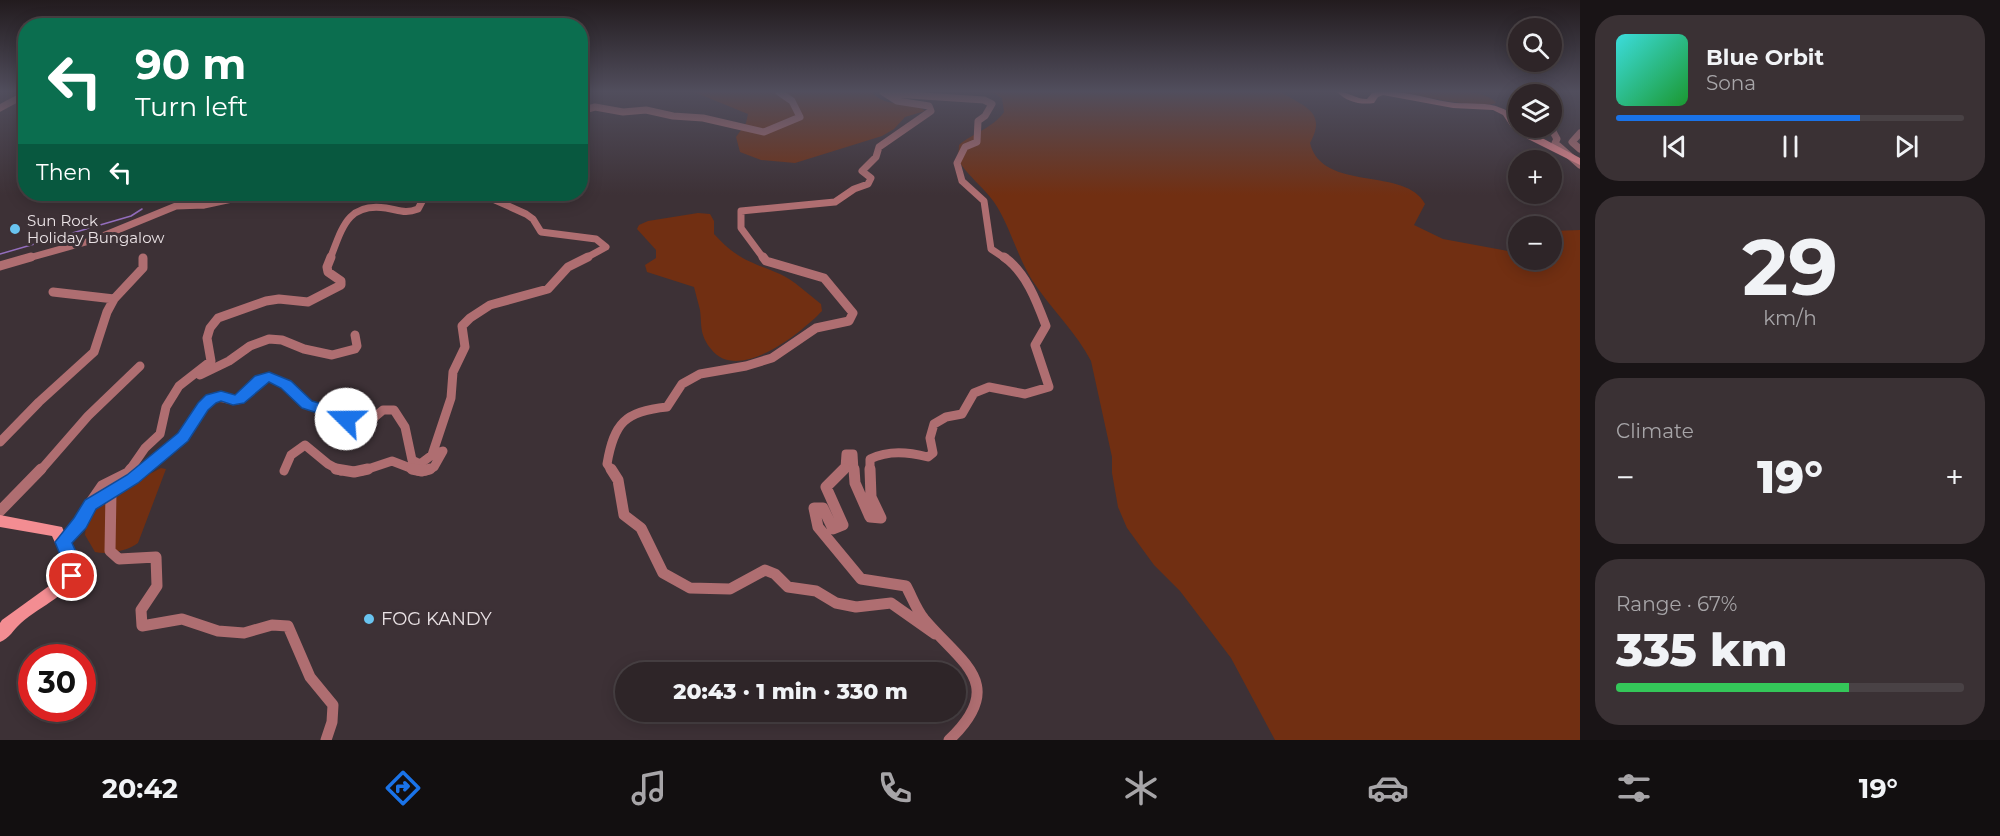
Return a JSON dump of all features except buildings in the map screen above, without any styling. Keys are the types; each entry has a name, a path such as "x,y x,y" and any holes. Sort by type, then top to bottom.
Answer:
{"street":[{"path":"741,127 765,132 778,127"},
{"path":"909,127 879,147 876,157 862,171 871,178 868,183 854,186 845,196 835,202 741,211 741,228 766,261 824,278 853,313 849,321 816,328 772,358 746,366 700,374 682,384 667,406 642,408 625,417 610,444 607,464 618,480 624,515 640,528 663,573 690,588 730,589 765,570 775,574 788,587 816,591 836,603 855,606 891,603 952,646"},
{"path":"949,740 966,725 977,704 978,682 952,646 921,615 906,586 861,579 818,527 814,508 823,508 833,529 843,525 826,487 845,468 846,454 853,454 855,483 870,517 881,518 871,497 870,459 880,453 904,452 928,457 933,453 930,438 934,424 946,417 962,414 974,393 988,387 1025,394 1049,387 1035,345 1046,326 1035,297 1012,263 991,249 984,201 962,181 957,164 965,147 977,142 978,127"},
{"path":"1516,127 1577,162"},
{"path":"1580,133 1572,142 1580,149"},
{"path":"1557,138 1555,143 1577,162"},
{"path":"204,206 208,201"},
{"path":"0,266 93,240 176,206 204,206 225,201"},
{"path":"63,542 80,523 102,486 128,473 145,448 160,434 166,407 179,386 211,361 205,343 212,324 218,318 266,301 279,299 308,302 342,285 341,281 328,272 327,267 348,217 355,209 368,206 407,213 418,208 422,201"},
{"path":"432,455 451,398 453,372 465,347 462,326 470,316 486,306 548,289 556,284 570,265 606,247 596,239 541,232 533,219 497,201"},
{"path":"0,442 39,402 94,352 107,312 114,299 143,268 143,258"},
{"path":"53,292 114,299"},
{"path":"179,386 229,361 259,342 282,340 304,349 333,355 355,350 357,346 355,335"},
{"path":"0,511 31,481 88,416 140,366"},
{"path":"91,505 133,479 183,437 203,406 211,399 221,396 233,400 239,399 260,380 269,377 286,384 307,405 335,413 357,425 365,425 383,410 394,410 403,419 408,430 412,460 420,464 432,455 443,451 441,459 433,468 422,473 392,461 360,473 346,474 328,466 305,445 291,455 284,471"},
{"path":"111,492 110,551 119,559 156,557 157,586 141,610 142,626 182,619 218,631 244,633 272,625 288,626 310,677 333,705 332,722 326,740"},
{"path":"0,521 57,531 74,569 66,583 15,616 0,635"}],"shaded area":[{"path":"743,127 896,127 882,136 795,163 761,160 740,152 736,137"},
{"path":"988,127 1316,127 1310,143 1318,158 1330,168 1347,174 1401,185 1415,193 1425,204 1414,225 1443,239 1508,251 1508,270 1562,270 1562,231 1580,230 1580,740 1275,740 1231,658 1180,591 1154,565 1127,528 1118,507 1112,473 1112,457 1091,361 1078,340 1032,280 994,202 958,160 959,145"},
{"path":"698,213 710,214 714,221 714,234 730,249 744,259 791,280 821,304 822,311 785,342 752,358 737,361 723,358 711,349 704,339 694,287 647,272 645,265 656,258 656,250 637,229 639,225 648,221"},
{"path":"161,468 166,469 138,543 117,552 95,552 85,535 94,510 113,493"}],"waterway":[{"path":"0,254 131,216 142,209"}],"place":[{"name":"Sun Rock Holiday Bungalow","path":"15,229"},
{"name":"FOG KANDY","path":"369,619"}],"route":[{"path":"72,576 74,569 63,542 80,523 91,505 133,479 183,437 203,406 211,399 221,396 233,400 239,399 260,380 269,377 286,384 307,405 335,413 346,419"}]}
